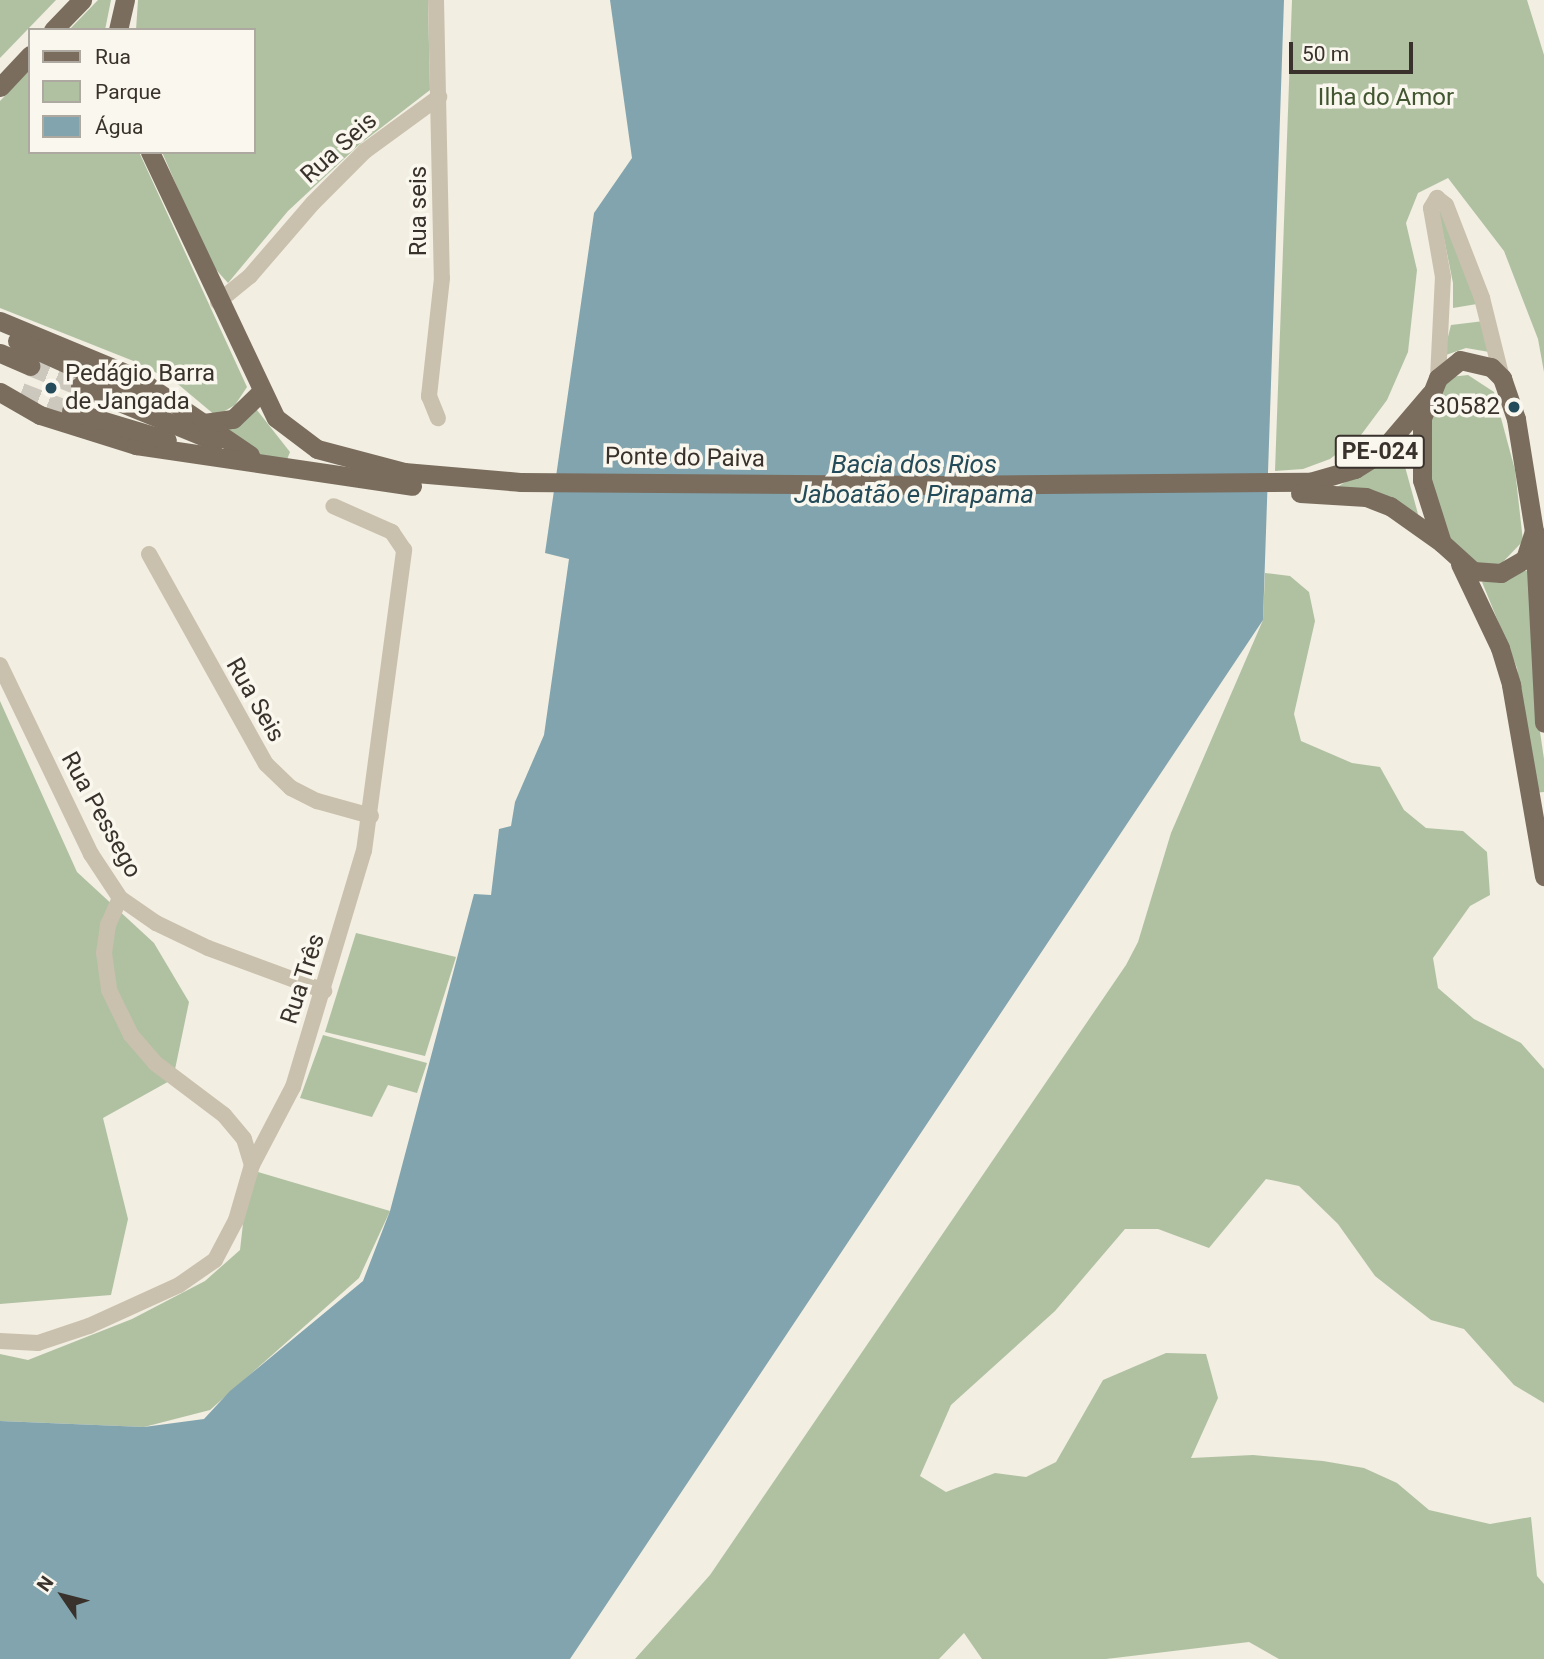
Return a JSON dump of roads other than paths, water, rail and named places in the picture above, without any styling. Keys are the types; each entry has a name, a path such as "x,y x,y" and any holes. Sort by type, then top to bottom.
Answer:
{"main road":[{"path":"55,28 82,0"},
{"path":"118,28 125,0"},
{"path":"0,87 28,57"},
{"path":"151,154 261,391 276,418 299,439 336,457 404,472 521,486"},
{"path":"0,321 137,378 211,438"},
{"path":"0,334 109,379 211,438 261,461"},
{"path":"0,353 25,379"},
{"name":"PE-024","path":"1309,487 1355,469 1378,454 1434,386 1460,360 1491,367 1502,377"},
{"path":"0,368 25,379"},
{"path":"1502,377 1516,419 1534,531 1544,723"},
{"path":"0,380 25,379"},
{"name":"PE-024","path":"1434,386 1422,418 1420,463 1442,543"},
{"path":"0,392 75,428 136,445 211,438 261,391"},
{"path":"211,438 76,398 261,461 416,486 521,486"},
{"name":"Ponte do Paiva","path":"521,486 1309,487"},
{"name":"PE-024","path":"1309,487 1366,497 1390,506 1442,543 1460,564 1500,648 1511,685 1544,876"},
{"path":"1460,564 1488,574 1516,567 1531,549 1534,531"}],"street":[{"name":"Rua seis","path":"436,0 442,278 429,396 438,418"},
{"name":"Rua Seis","path":"218,302 250,276 313,203 365,151 439,97"},
{"path":"1434,386 1443,277 1431,208 1437,198 1446,205 1482,298 1502,377"},
{"name":"Rua Três","path":"0,1341 38,1343 66,1334 179,1285 202,1270 224,1246 252,1165 292,1087 324,991 370,816 385,669 404,550 393,532 333,506"},
{"name":"Rua Seis","path":"149,554 266,764 291,788 309,797 370,816"},
{"name":"Rua Pessego","path":"0,665 91,854 120,898 156,923 208,948 324,991"},
{"path":"120,898 108,925 104,953 109,990 131,1035 155,1063 224,1115 244,1139 252,1165"}],"water":[{"name":"Bacia dos Rios Jaboatão e Pirapama","path":"610,0 1284,0 1263,620 570,1659 0,1659 0,1421 144,1427 204,1419 230,1391 363,1281 390,1211 474,894 491,895 499,829 511,826 515,802 544,735 569,559 545,553 594,213 632,158"}],"tunnel":[{"path":"30,366 80,386"},
{"path":"21,392 71,411"}],"place":[{"name":"Pedágio Barra de Jangada","path":"51,388"},
{"name":"30582","path":"1514,407"}],"park label":[{"name":"Ilha do Amor","path":"1386,98"}]}
